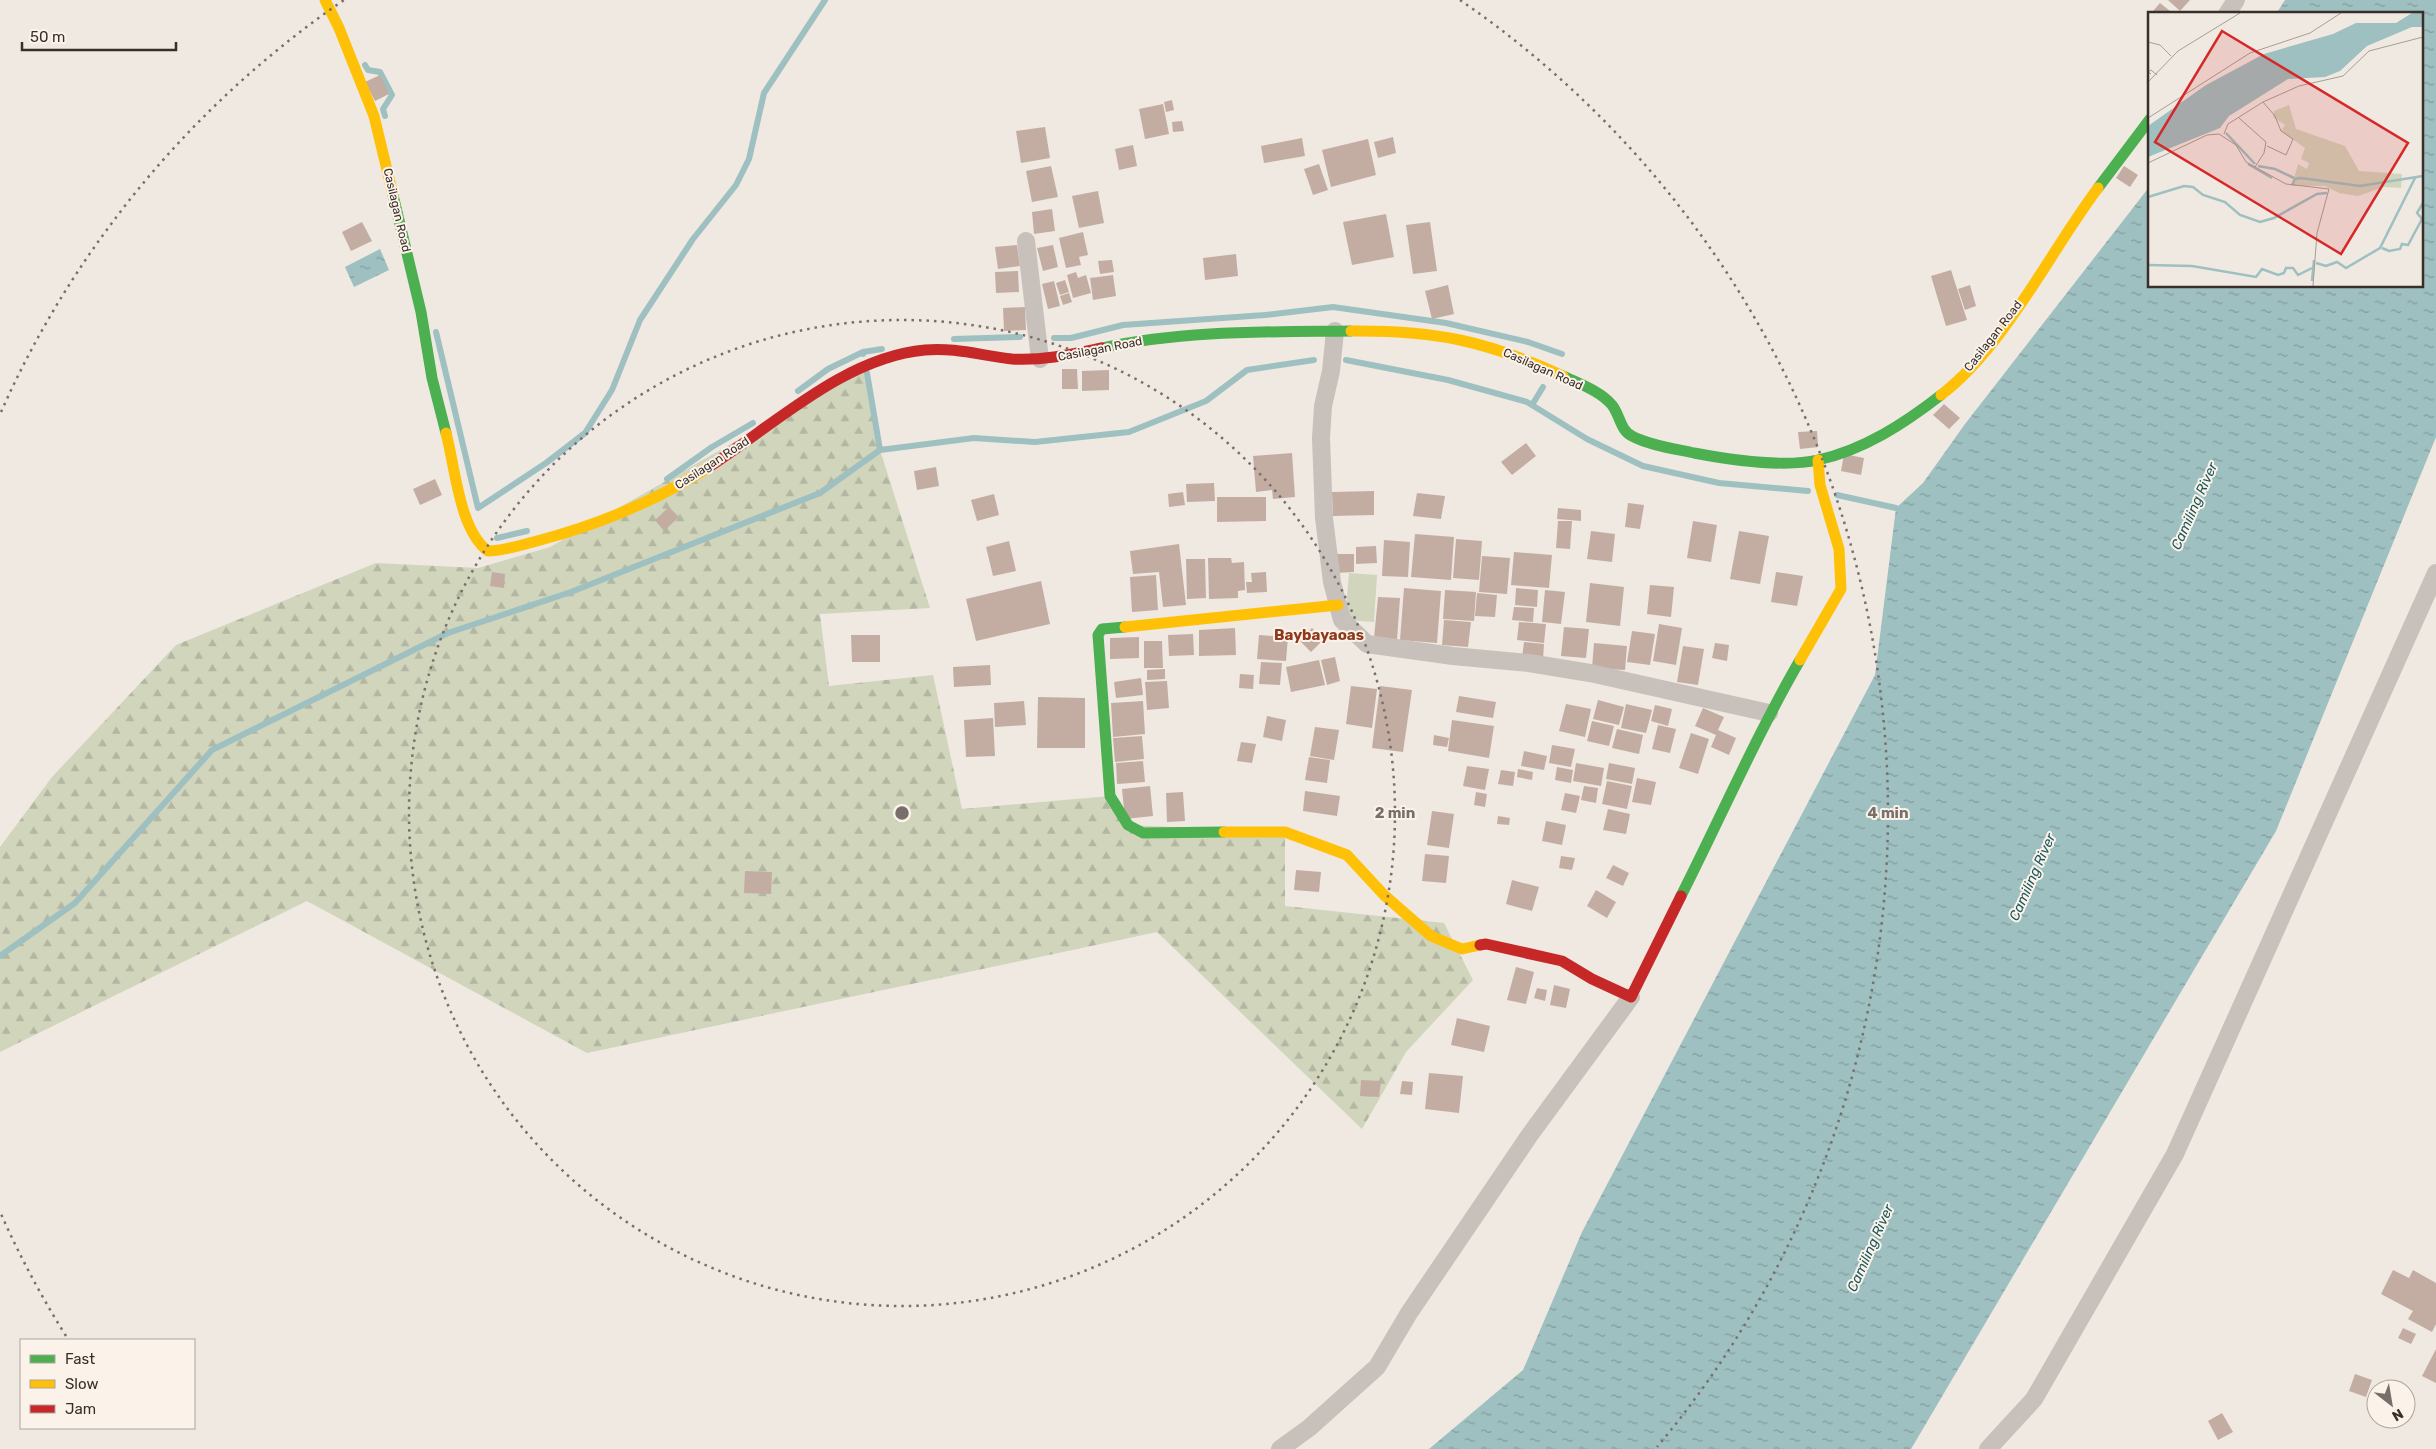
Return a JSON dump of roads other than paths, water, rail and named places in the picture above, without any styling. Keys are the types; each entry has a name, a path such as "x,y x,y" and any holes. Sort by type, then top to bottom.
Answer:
{"street":[{"name":"Casilagan Road","path":"325,0 340,28 374,116 421,312 432,378 462,504 474,536 480,546 488,551 557,538 669,491 697,475 835,383 862,368 890,358 930,350 1008,359 1040,359 1081,354 1151,339 1254,332 1396,331 1445,336 1505,350 1583,386 1610,403 1616,411 1620,425 1627,434 1641,439 1720,459 1787,462 1818,460 1864,443 1891,429 1948,390 1971,367 2026,293 2074,221 2148,122"},
{"path":"2228,12 2236,0"},
{"path":"1026,241 1040,359"},
{"path":"1336,331 1331,371 1323,406 1321,438 1324,518 1332,582 1342,620 1367,644 1453,656 1529,663 1590,673 1769,714"},
{"path":"1280,1449 1309,1428 1377,1366 1409,1312 1529,1136 1631,997 1738,782 1769,714 1841,589 1839,550 1820,485 1818,460"},
{"path":"1988,1449 2034,1399 2176,1154 2436,573"},
{"path":"1338,605 1102,629 1098,634 1098,644 1110,796 1128,824 1143,833 1285,832 1347,855 1384,895 1431,936 1462,949 1486,944 1562,961 1592,979 1631,997"}],"water":[{"name":"Camiling River","path":"2285,0 2436,0 2436,437 2276,831 1911,1449 1429,1449 1523,1370 1582,1232 1875,675 1896,508 1923,483 1965,424 2148,189 2148,288 2424,288 2424,12 2277,12"},
{"path":"380,249 389,270 354,287 345,267"}],"waterway":[{"path":"436,332 478,508 546,463 585,433 612,390 640,320 693,239 736,185 749,159 764,93 825,0"},
{"path":"365,65 368,70 380,72 392,95 383,109 385,116"},
{"path":"1054,338 1071,338 1123,325 1265,315 1333,307 1446,323 1528,342 1562,354"},
{"path":"954,339 1020,337"},
{"path":"863,354 863,352 882,349"},
{"path":"798,391 828,369 863,352"},
{"path":"880,450 974,438 1035,442 1129,432 1206,401 1247,370 1314,360"},
{"path":"1346,360 1448,380 1527,402 1587,439 1643,466 1719,483 1808,491"},
{"path":"0,956 75,903 212,750 448,633 571,592 820,493 880,450 867,373"},
{"path":"1532,405 1543,387"},
{"path":"667,479 712,447 753,423"},
{"path":"1837,495 1896,508"},
{"path":"497,538 527,531"}],"district":[{"name":"Baybayaoas","path":"1319,635"}]}
